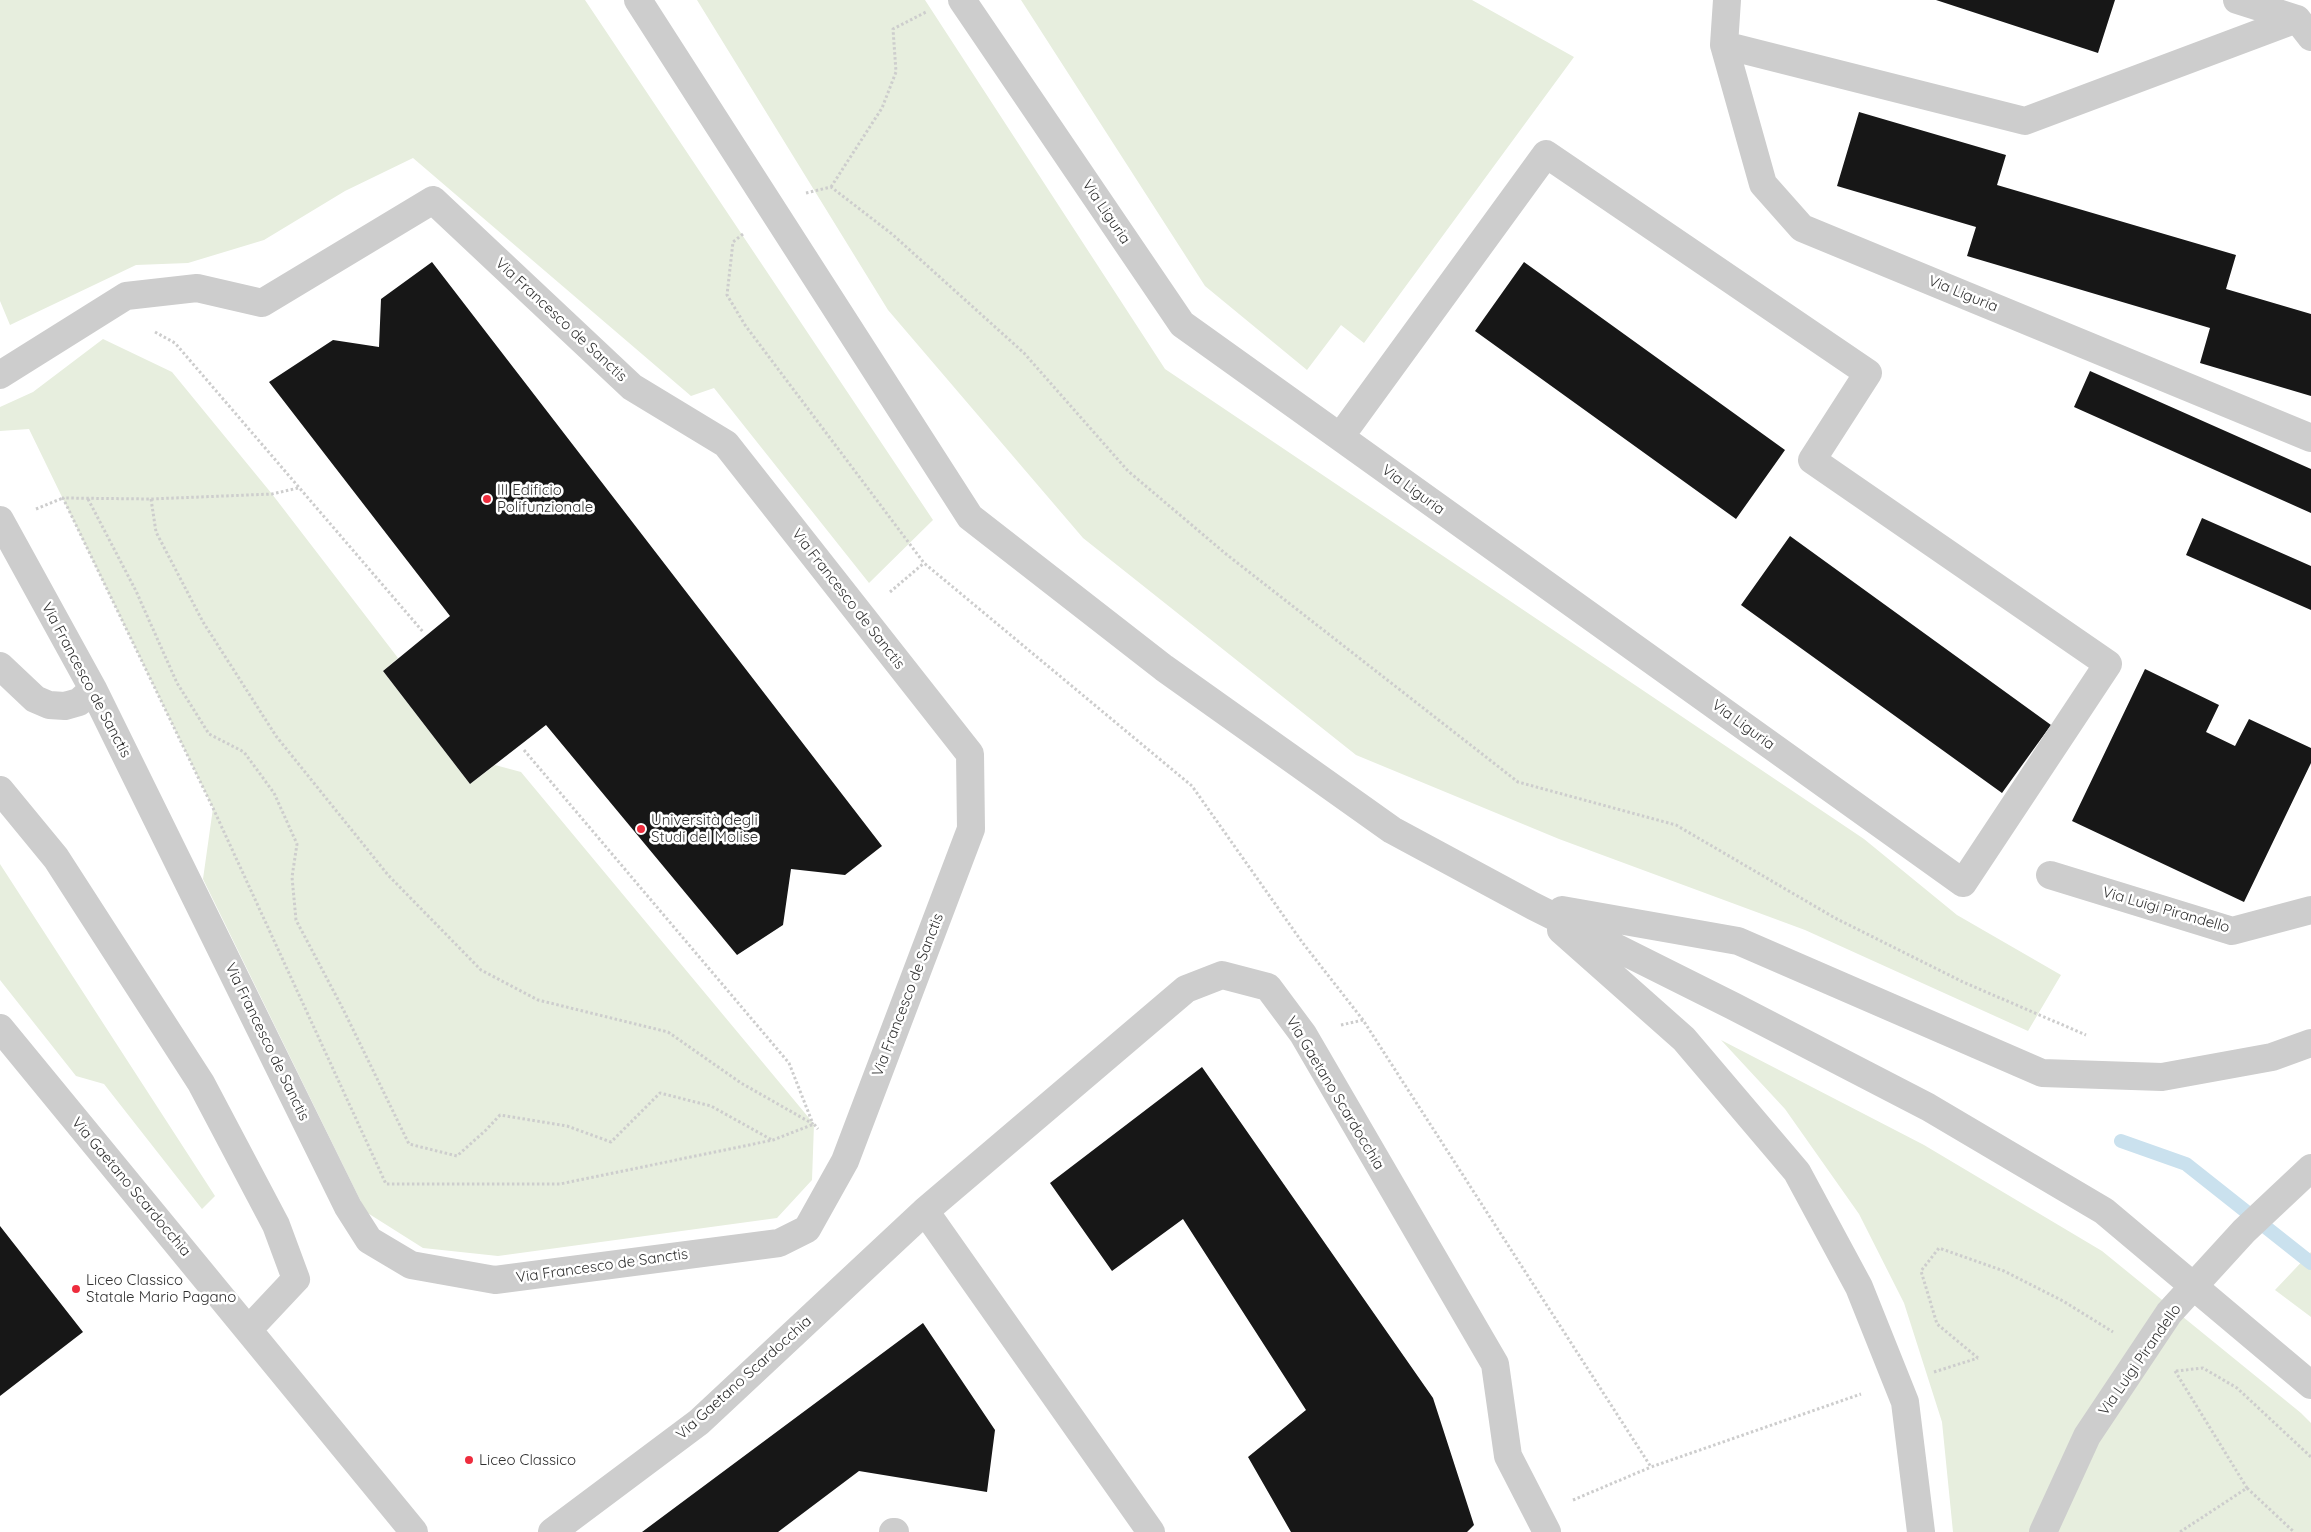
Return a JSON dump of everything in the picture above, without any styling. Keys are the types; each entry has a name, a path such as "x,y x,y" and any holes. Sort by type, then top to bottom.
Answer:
{"street":[{"path":"638,0 970,517 1164,668 1392,830 1533,906 1734,1006 1928,1107 2104,1211 2311,1385"},
{"name":"Via Liguria","path":"962,0 1182,324 1340,438 1963,883 2108,664 1812,460 1868,374 1546,154 1340,438"},
{"name":"Via Liguria","path":"1727,0 1724,45 1763,184 1802,228 2311,438"},
{"path":"2237,0 2303,19"},
{"path":"1724,45 2025,121 2303,19"},
{"name":"Via Francesco de Sanctis","path":"0,375 126,296 197,288 262,303 433,200 632,387 726,444 970,754 971,829 844,1161 807,1229 779,1243 495,1280 411,1265 369,1240 348,1206 93,689 0,520"},
{"path":"0,666 35,699 49,705 64,706 79,702 93,689"},
{"path":"0,790 56,858 200,1083 276,1225 296,1279 249,1330"},
{"name":"Via Luigi Pirandello","path":"2050,875 2232,931 2311,910"},
{"path":"1533,906 1738,941 2042,1073 2162,1077 2272,1057 2311,1043"},
{"path":"1533,906 1684,1039 1797,1172 1859,1287 1905,1402 1921,1532"},
{"name":"Via Gaetano Scardocchia","path":"552,1532 699,1422 925,1211 1186,989 1222,976 1268,987 1303,1034 1495,1364 1508,1456 1543,1523"},
{"name":"Via Gaetano Scardocchia","path":"0,1028 414,1532"},
{"name":"Via Luigi Pirandello","path":"2043,1532 2087,1436 2169,1313 2244,1231 2311,1168"},
{"path":"925,1211 1151,1532"}],"path":[{"path":"831,187 882,108 896,72 893,29 933,8"},
{"path":"151,330 175,343 424,632"},
{"path":"298,488 272,494 151,499 63,498 213,808 386,1184 560,1184 773,1140 814,1124"},
{"path":"88,499 136,591 177,682 209,734 244,752 274,793 297,844 292,877 296,920 343,1009 410,1144 457,1156 500,1114 567,1126 611,1142 660,1093 711,1106 773,1140"},
{"path":"151,499 156,532 203,622 276,736 388,875 481,970 538,1000 668,1032 741,1083 814,1124"},
{"path":"861,616 924,563"},
{"path":"524,750 789,1063 814,1124 844,1161"},
{"path":"1978,1358 1937,1324 1921,1271 1939,1248 2004,1271 2064,1302 2120,1336"},
{"path":"2168,1366 2176,1371 2247,1488 2294,1532"},
{"path":"2176,1371 2203,1368 2237,1388 2311,1457"},
{"path":"1543,1523 1650,1467"},
{"path":"2180,1532 2247,1488"}],"green space":[{"path":"0,0 585,0 933,520 869,583 714,388 691,396 413,158 345,191 264,240 188,263 136,265 10,325 0,301"},
{"path":"697,0 925,0 1165,369 1864,839 1957,915 2061,975 2028,1031 1805,930 1559,839 1356,755 1083,538 888,310"},
{"path":"1021,0 1472,0 1574,57 1364,343 1341,325 1307,370 1205,286"},
{"path":"103,339 172,372 272,494 398,658 383,671 470,784 495,765 521,772 814,1124 812,1180 777,1218 498,1256 423,1248 366,1212 203,879 213,808 29,429 0,431 0,407 33,392"},
{"path":"0,864 215,1196 202,1209 104,1084 76,1076 0,980"},
{"path":"1721,1040 1924,1145 2102,1251 2301,1413 2311,1423 2311,1532 1953,1532 1942,1422 1904,1303 1859,1214 1785,1109"},
{"path":"2311,1252 2311,1317 2275,1290"}],"building":[{"path":"1936,0 2115,0 2098,53"},
{"path":"1859,112 2006,155 1997,185 2236,255 2226,289 2311,314 2311,396 2200,363 2210,328 1967,256 1976,227 1837,186"},
{"name":"III Edificio Polifunzionale","path":"432,262 882,846 845,875 791,869 783,925 737,955 546,725 470,784 383,671 450,616 269,382 333,340 379,347 381,299"},
{"path":"1524,262 1785,450 1736,519 1475,331"},
{"path":"2090,371 2311,469 2311,513 2074,407"},
{"path":"2202,518 2311,566 2311,610 2186,555"},
{"path":"1790,536 2051,725 2002,793 1741,605"},
{"path":"2145,669 2219,705 2206,732 2235,746 2249,719 2311,748 2311,763 2244,902 2072,821"},
{"path":"1202,1067 1433,1398 1474,1525 1467,1532 1291,1532 1248,1457 1306,1410 1183,1219 1112,1271 1050,1183"},
{"path":"0,1226 83,1332 0,1396"},
{"path":"923,1323 995,1430 987,1492 859,1471 778,1532 642,1532"}],"waterway":[{"path":"2121,1141 2186,1164 2311,1263"}],"place":[{"name":"III Edificio Polifunzionale","path":"487,499"},
{"name":"Università degli Studi del Molise","path":"641,829"},
{"name":"Liceo Classico Statale Mario Pagano","path":"76,1289"},
{"name":"Liceo Classico","path":"469,1460"}]}
